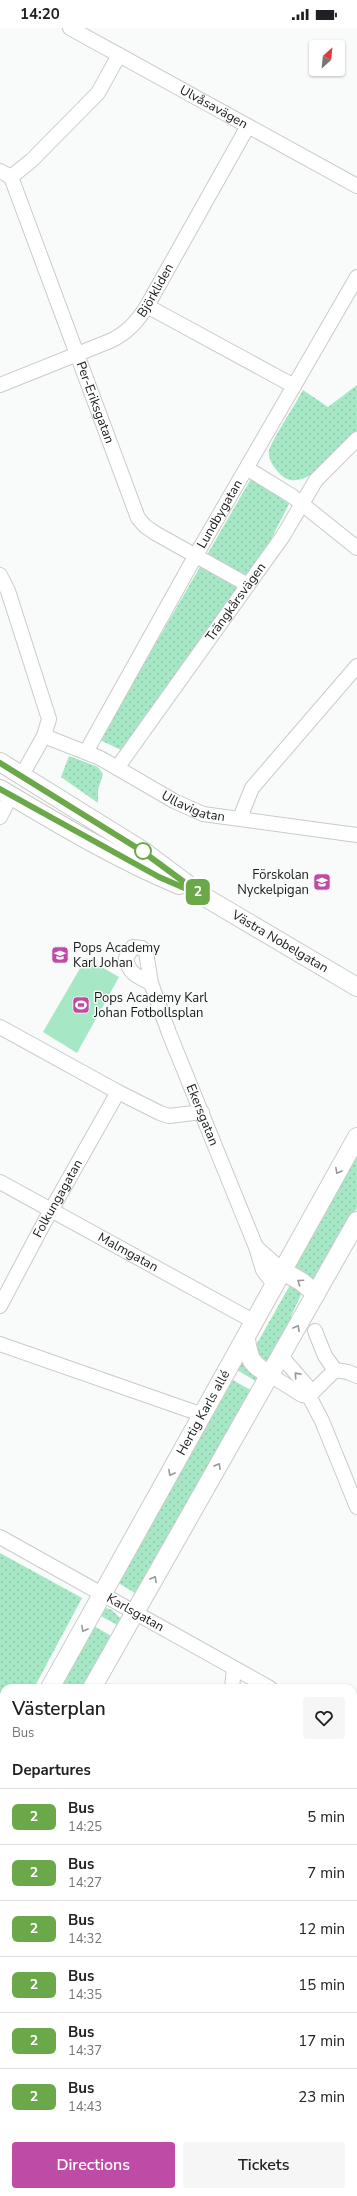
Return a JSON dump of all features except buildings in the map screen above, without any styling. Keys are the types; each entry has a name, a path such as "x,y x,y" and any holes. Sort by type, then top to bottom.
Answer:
{"main road":[{"name":"Västra Nobelgatan","path":"0,762 142,851 203,896 357,987"},
{"path":"6,792 22,775"},
{"name":"Västra Nobelgatan","path":"6,792 159,877 203,896"},
{"name":"Hertig Karls allé","path":"52,1684 246,1339 357,1137"},
{"path":"94,1684 357,1221"},
{"path":"279,1279 302,1282 316,1294"},
{"path":"246,1339 248,1357 256,1368 270,1376"}],"street":[{"name":"Ulvåsavägen","path":"70,28 357,186"},
{"path":"6,174 32,160 98,93 119,55"},
{"name":"Björkliden","path":"0,385 77,355 123,335 132,327 147,306 248,126"},
{"name":"Per-Eriksgatan","path":"6,174 77,355 138,518 145,526 155,533 248,585"},
{"name":"Lundbygatan","path":"86,752 196,555 248,469 357,277"},
{"path":"147,306 294,386"},
{"name":"Trängkårsvägen","path":"117,768 283,536 316,480 357,439"},
{"path":"248,469 302,504 357,548"},
{"path":"0,575 8,591 50,719 44,736 22,775"},
{"path":"240,818 252,788 357,666"},
{"name":"Ullavigatan","path":"44,736 86,752 190,809 203,814 357,835"},
{"path":"0,817 6,792"},
{"name":"Ekersgatan","path":"150,983 256,1247 279,1279"},
{"path":"0,1027 118,1092 169,1116 202,1112"},
{"name":"Folkungagatan","path":"0,1306 51,1210 118,1092"},
{"name":"Malmgatan","path":"0,1182 255,1322"},
{"path":"315,1331 325,1356 335,1370 348,1372 357,1376"},
{"path":"0,1344 203,1415"},
{"path":"281,1356 307,1386 309,1396 322,1421 357,1507"},
{"path":"309,1396 335,1370"},
{"path":"270,1376 302,1395 309,1396"},
{"name":"Karlsgatan","path":"0,1537 263,1684"},
{"path":"232,1684 234,1668"}],"green space":[{"path":"357,385 357,433 332,459 309,476 298,480 288,479 279,473 270,460 269,451 303,390 328,407"},
{"path":"252,477 289,504 261,559 121,750 100,740"},
{"path":"69,756 98,767 103,774 98,790 98,803 61,777"},
{"name":"Pops Academy Karl Johan Fotbollsplan","path":"86,958 119,977 77,1053 43,1032"},
{"path":"357,1151 357,1208 315,1286 293,1270"},
{"path":"290,1285 300,1290 301,1295 291,1316 291,1324 269,1363 259,1361 255,1347"},
{"path":"241,1361 247,1369 262,1377 259,1383 237,1370"},
{"path":"233,1380 254,1392 138,1595 117,1582"},
{"path":"0,1553 82,1598 36,1684 0,1684"},
{"path":"106,1608 112,1610 120,1618 119,1626 99,1615"},
{"path":"94,1626 113,1637 86,1684 60,1684"}],"bus line":[{"name":"2","path":"0,763 22,775 142,851 203,896 159,877 0,789"}],"place":[{"name":"Förskolan Nyckelpigan","path":"322,882"},
{"name":"Pops Academy Karl Johan","path":"60,955"},
{"name":"Pops Academy Karl Johan Fotbollsplan","path":"81,1005"}]}
